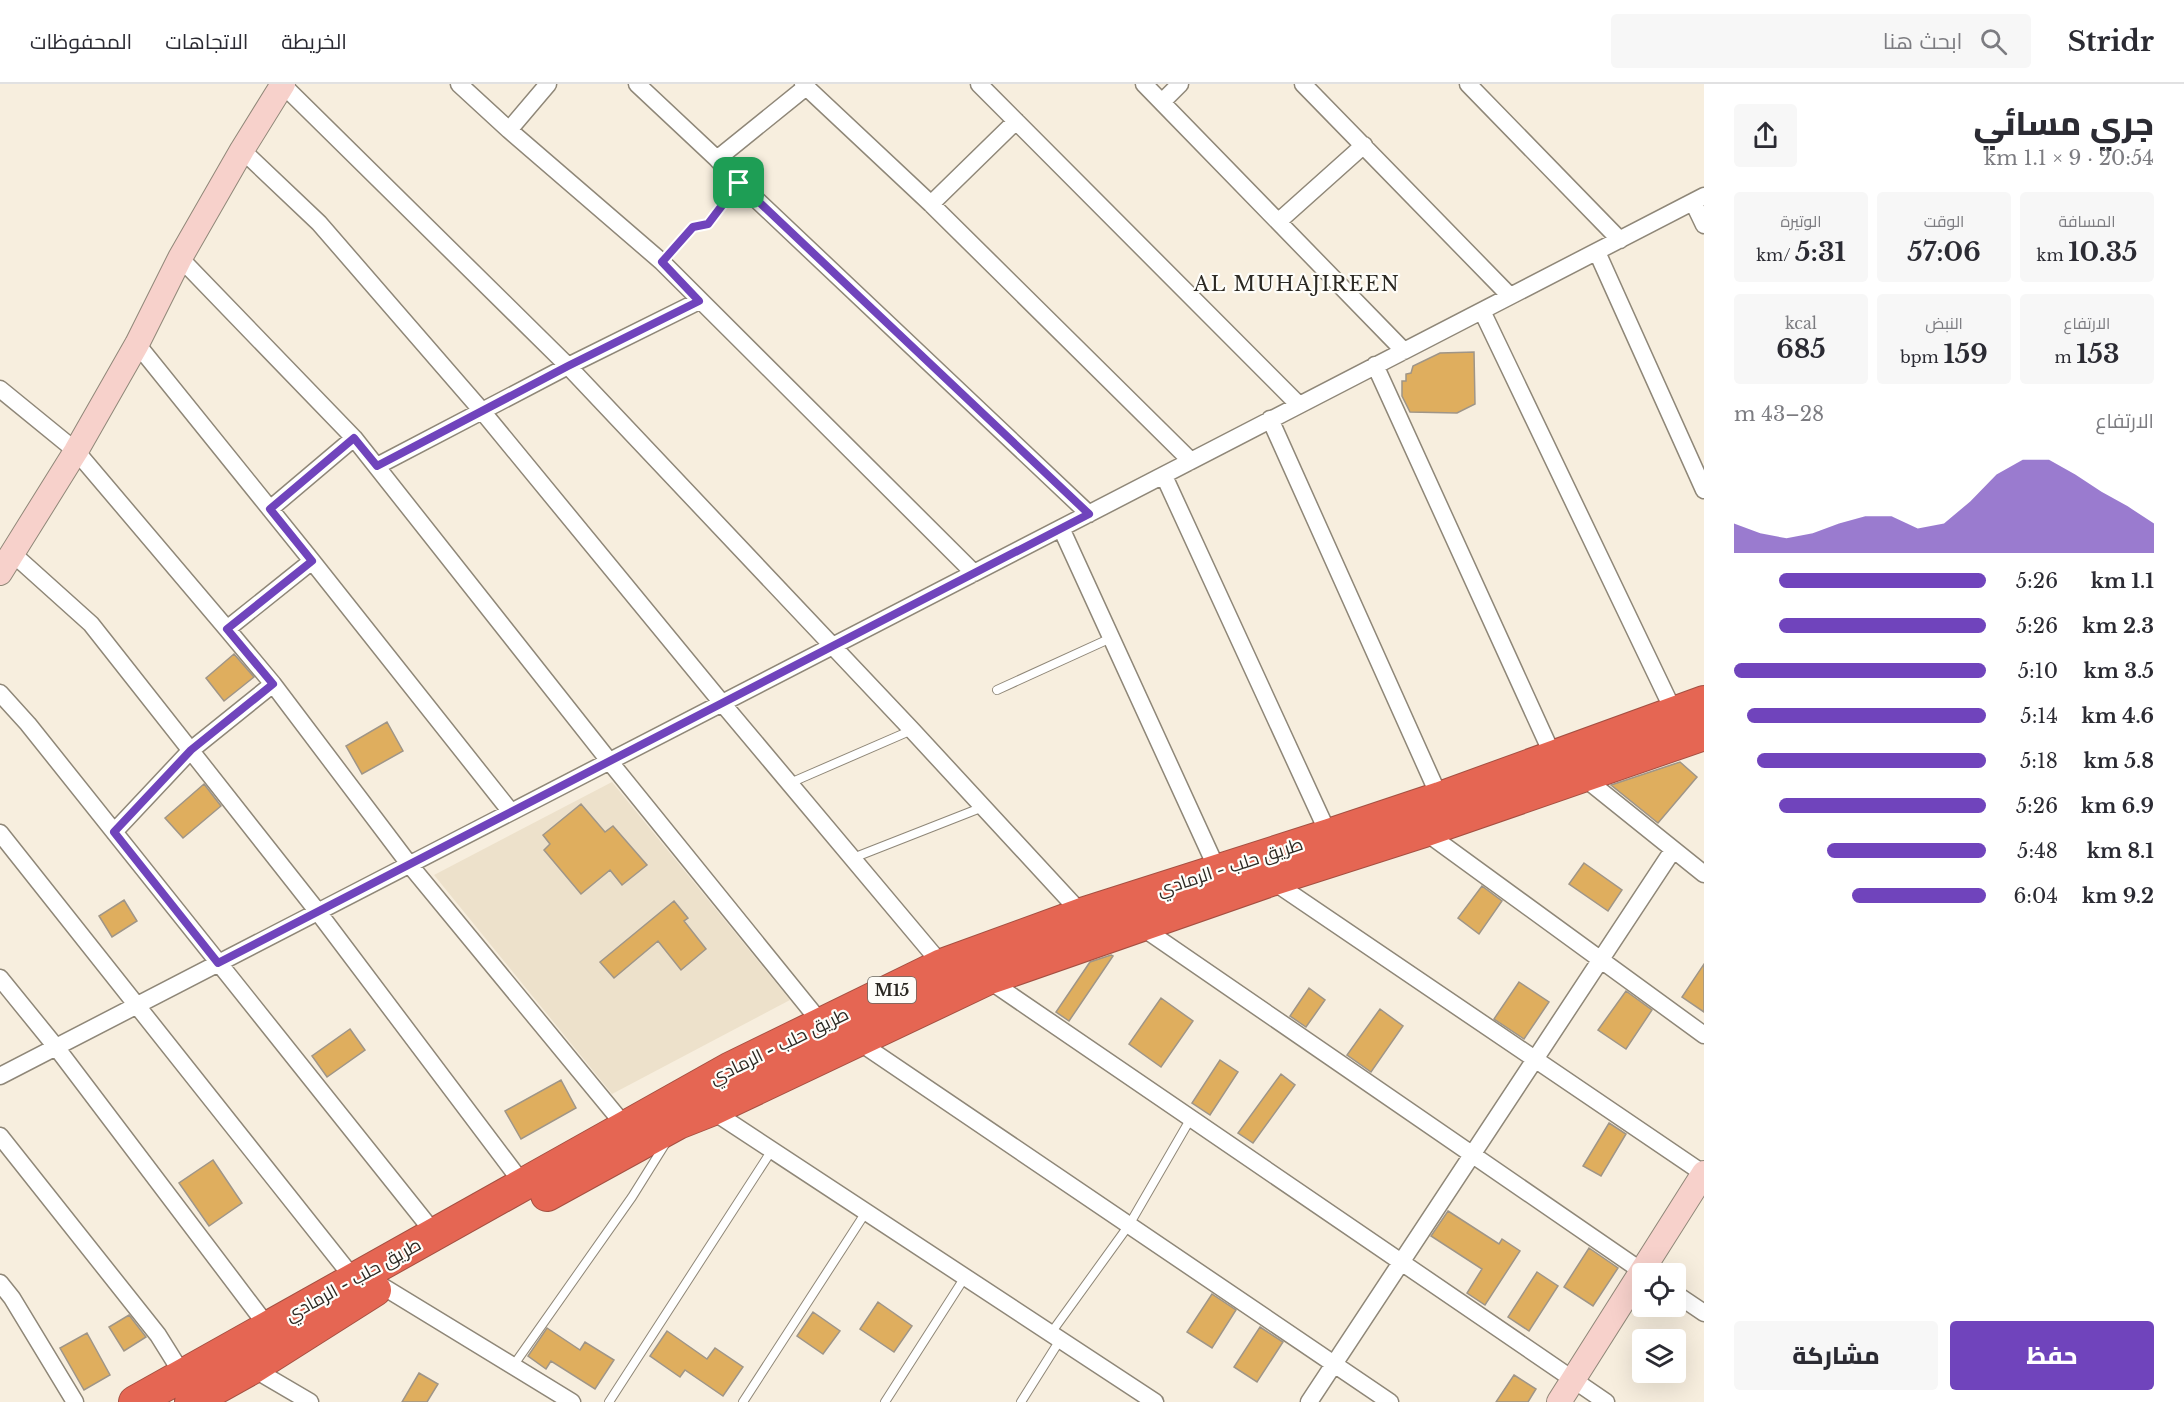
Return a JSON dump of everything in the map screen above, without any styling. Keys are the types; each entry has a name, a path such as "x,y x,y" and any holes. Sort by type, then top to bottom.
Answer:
{"highway":[{"name":"طريق حلب - الرمادي","path":"135,1402 252,1368 435,1234 729,1069 942,965 1082,914 1329,836 1440,798 1704,702"},
{"name":"طريق حلب - الرمادي","path":"187,1388 268,1327 368,1283 678,1123 711,1110 987,980 1271,880 1424,831 1704,734"}],"street":[{"path":"523,1184 318,912 92,624 6,563 76,451 137,344 180,258 283,84 568,366 912,730 1082,914"},
{"path":"459,84 662,262 974,573"},
{"path":"509,130 548,84"},
{"path":"637,84 1089,514"},
{"path":"979,84 1299,405"},
{"path":"1144,84 1404,351"},
{"path":"1162,102 1180,84"},
{"path":"1303,84 1510,297"},
{"path":"1467,84 1620,240"},
{"path":"717,159 804,85 931,204 1191,461"},
{"path":"931,204 1016,121"},
{"path":"1279,221 1364,145"},
{"path":"242,150 319,223 482,411 722,703 942,965"},
{"path":"0,1076 1698,199 1704,225"},
{"path":"1597,252 1704,490"},
{"path":"180,258 354,438 610,762 822,1024"},
{"path":"377,466 568,366 699,301"},
{"path":"1482,310 1674,712"},
{"path":"137,344 511,812"},
{"path":"1375,365 1554,758"},
{"path":"0,389 76,451 227,629 273,684 410,864 625,1126"},
{"path":"1270,419 1440,798"},
{"path":"270,509 354,438"},
{"path":"1164,476 1329,836"},
{"path":"1061,528 1218,871"},
{"path":"227,629 312,561"},
{"path":"114,832 191,750 273,684"},
{"path":"0,693 28,724 435,1234"},
{"path":"1582,777 1704,874"},
{"path":"1424,831 1704,1035"},
{"path":"0,833 137,1005 368,1283 572,1402"},
{"path":"1309,1402 1673,850"},
{"path":"1271,880 1704,1173 1649,1263"},
{"path":"1140,926 1632,1264"},
{"path":"0,978 56,1047 268,1327"},
{"path":"987,980 1606,1402"},
{"path":"856,1040 1390,1402"},
{"path":"711,1110 1155,1402"},
{"path":"0,1136 158,1335 187,1388"},
{"path":"0,1283 12,1298 75,1402"},
{"path":"1559,1402 1632,1290"},
{"path":"1686,1301 1704,1313"},
{"path":"252,1368 310,1402"}],"lane":[{"path":"662,262 693,227 708,224 739,183"},
{"path":"997,690 1111,638"},
{"path":"790,783 912,730"},
{"path":"853,858 983,807"},
{"path":"1021,1402 1056,1337 1129,1225 1191,1118"},
{"path":"513,1366 632,1197 678,1123"},
{"path":"609,1402 772,1150"},
{"path":"743,1402 866,1212"},
{"path":"885,1402 965,1277"}],"shaded area":[{"path":"612,782 790,1000 612,1094 434,875"}],"building":[{"path":"1474,352 1475,404 1457,413 1410,412 1402,396 1402,381 1406,381 1406,374 1411,373 1413,366 1440,353"},
{"path":"234,654 254,677 224,701 206,678"},
{"path":"387,722 403,751 362,774 346,746"},
{"path":"1680,762 1697,777 1658,823 1611,785"},
{"path":"204,784 221,806 183,838 165,818"},
{"path":"581,804 605,832 613,826 647,865 622,885 610,870 581,894 544,850 550,844 543,835"},
{"path":"1584,863 1622,890 1608,911 1569,884"},
{"path":"1482,886 1502,901 1479,934 1458,918"},
{"path":"124,900 137,921 112,937 99,916"},
{"path":"674,901 688,918 684,921 706,949 681,970 658,941 614,978 600,962"},
{"path":"1113,956 1069,1021 1056,1012 1090,962"},
{"path":"1704,964 1704,1012 1682,997"},
{"path":"1519,982 1549,1002 1524,1039 1494,1019"},
{"path":"1309,988 1325,1000 1306,1027 1290,1016"},
{"path":"1626,991 1652,1010 1626,1049 1598,1030"},
{"path":"1161,998 1193,1021 1161,1067 1129,1044"},
{"path":"1380,1009 1403,1026 1371,1072 1347,1055"},
{"path":"350,1029 365,1050 327,1077 312,1056"},
{"path":"1220,1060 1238,1072 1210,1115 1192,1103"},
{"path":"1281,1074 1295,1085 1253,1143 1238,1133"},
{"path":"561,1080 576,1108 521,1139 505,1111"},
{"path":"1609,1123 1626,1134 1601,1176 1583,1166"},
{"path":"213,1160 242,1203 209,1226 179,1183"},
{"path":"1448,1211 1499,1244 1502,1239 1520,1251 1485,1305 1467,1293 1482,1269 1431,1236"},
{"path":"1589,1248 1618,1268 1593,1306 1564,1287"},
{"path":"1537,1272 1558,1286 1529,1331 1508,1317"},
{"path":"1212,1294 1236,1310 1212,1348 1187,1332"},
{"path":"878,1302 912,1326 894,1352 860,1329"},
{"path":"813,1312 840,1331 823,1354 797,1336"},
{"path":"129,1315 146,1337 124,1351 109,1327"},
{"path":"1260,1327 1283,1342 1257,1382 1234,1367"},
{"path":"547,1328 580,1350 585,1342 614,1360 595,1389 551,1361 546,1369 528,1356"},
{"path":"667,1331 707,1359 715,1348 743,1367 723,1396 685,1370 680,1377 650,1356"},
{"path":"87,1333 110,1375 84,1390 60,1348"},
{"path":"419,1373 438,1384 427,1402 402,1402"},
{"path":"1514,1375 1536,1389 1528,1402 1496,1402"}],"district":[{"name":"AL MUHAJIREEN","path":"1297,284"}],"route":[{"path":"739,183 1089,514 218,963 114,832 191,750 273,684 227,629 312,561 270,509 354,438 377,466 568,366 699,301 662,262 693,227 708,224 739,183"}]}
